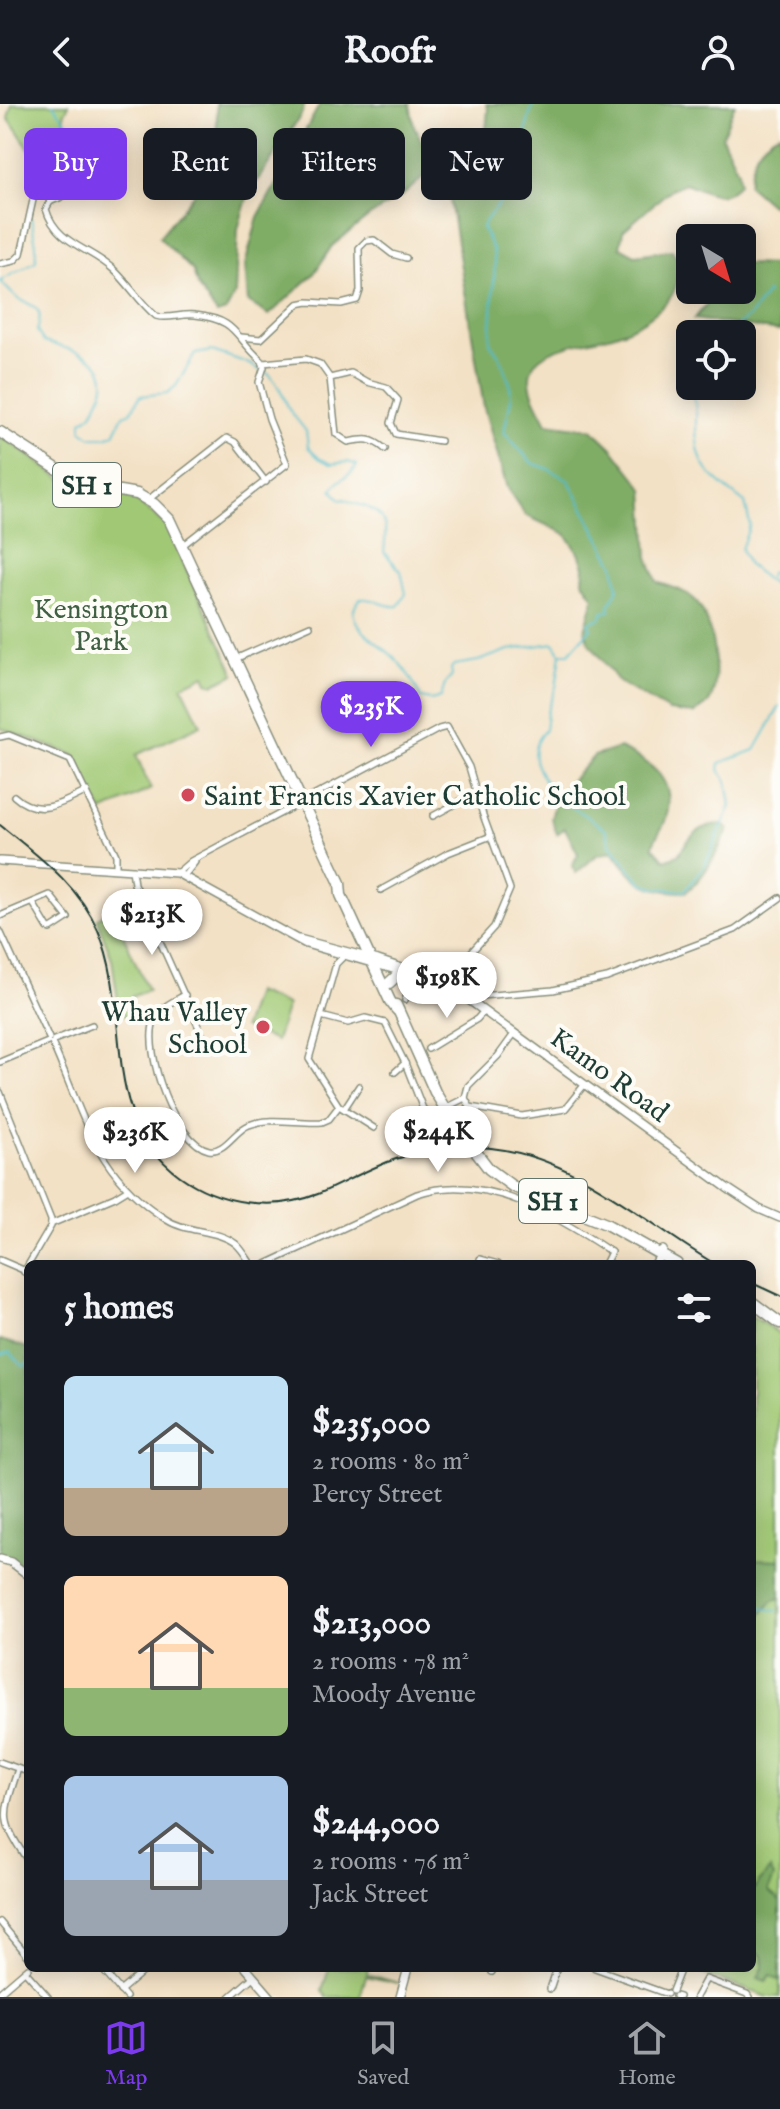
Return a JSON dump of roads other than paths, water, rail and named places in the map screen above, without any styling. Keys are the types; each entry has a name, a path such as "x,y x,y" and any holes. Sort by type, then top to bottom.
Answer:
{"highway":[{"name":"SH 1","path":"0,423 34,452"},
{"name":"SH 1","path":"0,432 80,483 124,490 148,500 169,519 340,883 390,1001 397,1010"},
{"name":"SH 1","path":"340,883 341,895 363,942 389,983 397,1010 444,1113 486,1166 505,1181 606,1224 648,1247 660,1258"},
{"path":"349,954 363,942"},
{"path":"389,983 409,972"},
{"name":"SH 1","path":"444,1113 488,1163 507,1178 570,1202 660,1258"},
{"path":"756,1308 780,1323"}],"main road":[{"name":"Kamo Road","path":"0,861 180,874 306,944 349,954"},
{"name":"Kamo Road","path":"299,939 444,982 751,1204 780,1218"},
{"path":"0,1559 11,1562 24,1572"},
{"path":"249,1972 271,1997"},
{"path":"400,1997 407,1972"}],"street":[{"path":"0,264 14,261 21,254 35,191 47,180 58,178 67,184 67,192 50,202 46,209 65,239 112,268 156,316 165,318 192,314 225,322 263,366"},
{"path":"240,337 261,339 298,304 341,304 357,300 360,291 359,248 366,241 374,240 392,254 406,258"},
{"path":"263,366 311,359 320,364 330,378 334,429 348,442 369,439 385,449"},
{"path":"183,545 287,464 269,419 259,379 263,366"},
{"path":"330,378 351,373 367,382 386,387 398,400 391,423 393,431 400,436 440,441"},
{"path":"148,500 224,439 230,438 266,482"},
{"path":"235,659 310,626"},
{"path":"180,874 199,859 447,727 469,767 509,882 510,894 494,927 444,982"},
{"path":"0,737 9,735 70,760 116,855 116,868"},
{"path":"14,796 27,805 45,808 87,791"},
{"path":"433,816 477,792"},
{"path":"381,890 448,853 491,836"},
{"path":"132,869 133,881 204,1039"},
{"path":"0,916 50,895 68,918 48,928 33,903"},
{"path":"473,1003 477,997 486,995 553,990 607,978 735,930 780,898"},
{"path":"0,931 96,1148 128,1189 173,1223 236,1244 248,1260"},
{"path":"333,952 336,964"},
{"path":"349,954 336,964 309,1059 342,1108 374,1128"},
{"path":"405,1000 409,972"},
{"path":"459,992 486,995"},
{"path":"185,995 158,1013 152,1028 152,1046 156,1070 169,1105 179,1125 202,1147 220,1148 252,1123 322,1122 342,1108 359,1086"},
{"path":"428,1049 477,1019 484,1011"},
{"path":"321,1016 352,1023 365,1018 387,1025 423,1109 432,1117 444,1113 465,1098 468,1086 498,1056 515,1033"},
{"path":"0,1062 92,1025"},
{"path":"395,1072 405,1063"},
{"path":"465,1098 473,1109 526,1115 565,1109 585,1084"},
{"path":"0,1092 50,1216 51,1224 32,1260"},
{"path":"275,1260 417,1194 442,1187 476,1190 535,1207 560,1218 611,1252 607,1260"},
{"path":"51,1224 128,1189"},
{"path":"0,1260 24,1271"},
{"path":"0,1762 24,1771"},
{"path":"18,1769 3,1814 3,1825 7,1836 24,1856"},
{"path":"0,1922 24,1951"},
{"path":"0,1992 24,1971"},
{"path":"28,1972 48,1997"},
{"path":"104,1972 126,1997"},
{"path":"120,1991 142,1972"},
{"path":"550,1989 556,1972"},
{"path":"607,1972 673,1995 680,1972"},
{"path":"230,1997 253,1977"},
{"path":"696,1997 702,1981 706,1979 749,1997"}],"waterway":[{"path":"53,104 71,128"},
{"path":"533,104 526,131 527,169 482,227 493,250 495,264 490,343 500,357 510,384 511,399 504,432 532,463 569,481 614,565 618,588 609,606 610,611 603,612 601,618 588,623 591,628 569,653 561,653"},
{"path":"31,218 36,261 0,281 15,296 38,310 37,331 44,342 78,352 89,358 103,373 100,398 95,409 82,421 82,430 91,437 114,434 123,415 131,412 140,396 167,393 176,386 195,354 212,351 245,362 270,375 290,411 306,431 308,447 331,464 348,462 357,465 332,490 341,500 368,507 384,522 384,552 401,571 406,594 398,606 360,599 354,611 359,627 398,662 421,698 431,700 441,697 454,665 478,661 509,650 554,643 561,654 545,730 535,748 537,766 558,802 563,801 606,829 610,844 641,882 655,888 685,891 705,865 731,806 727,781 719,770 720,763 755,750 780,706"},
{"path":"745,320 768,292"},
{"path":"694,400 701,459 713,476 745,503 750,525 741,549 748,565 780,590"},
{"path":"769,577 770,573 780,569"},
{"path":"0,1355 10,1352 24,1366"},
{"path":"756,1607 777,1611"}],"railway":[{"path":"0,825 56,872 90,914 108,962 121,1061 137,1124 154,1151 195,1186 229,1199 283,1203 318,1194 407,1156 431,1150 491,1148 522,1154 581,1178 709,1260"},
{"path":"756,1285 780,1296"}],"place":[{"name":"Saint Francis Xavier Catholic School","path":"188,795"},
{"name":"Whau Valley School","path":"263,1027"}],"park label":[{"name":"Kensington Park","path":"101,624"}]}
